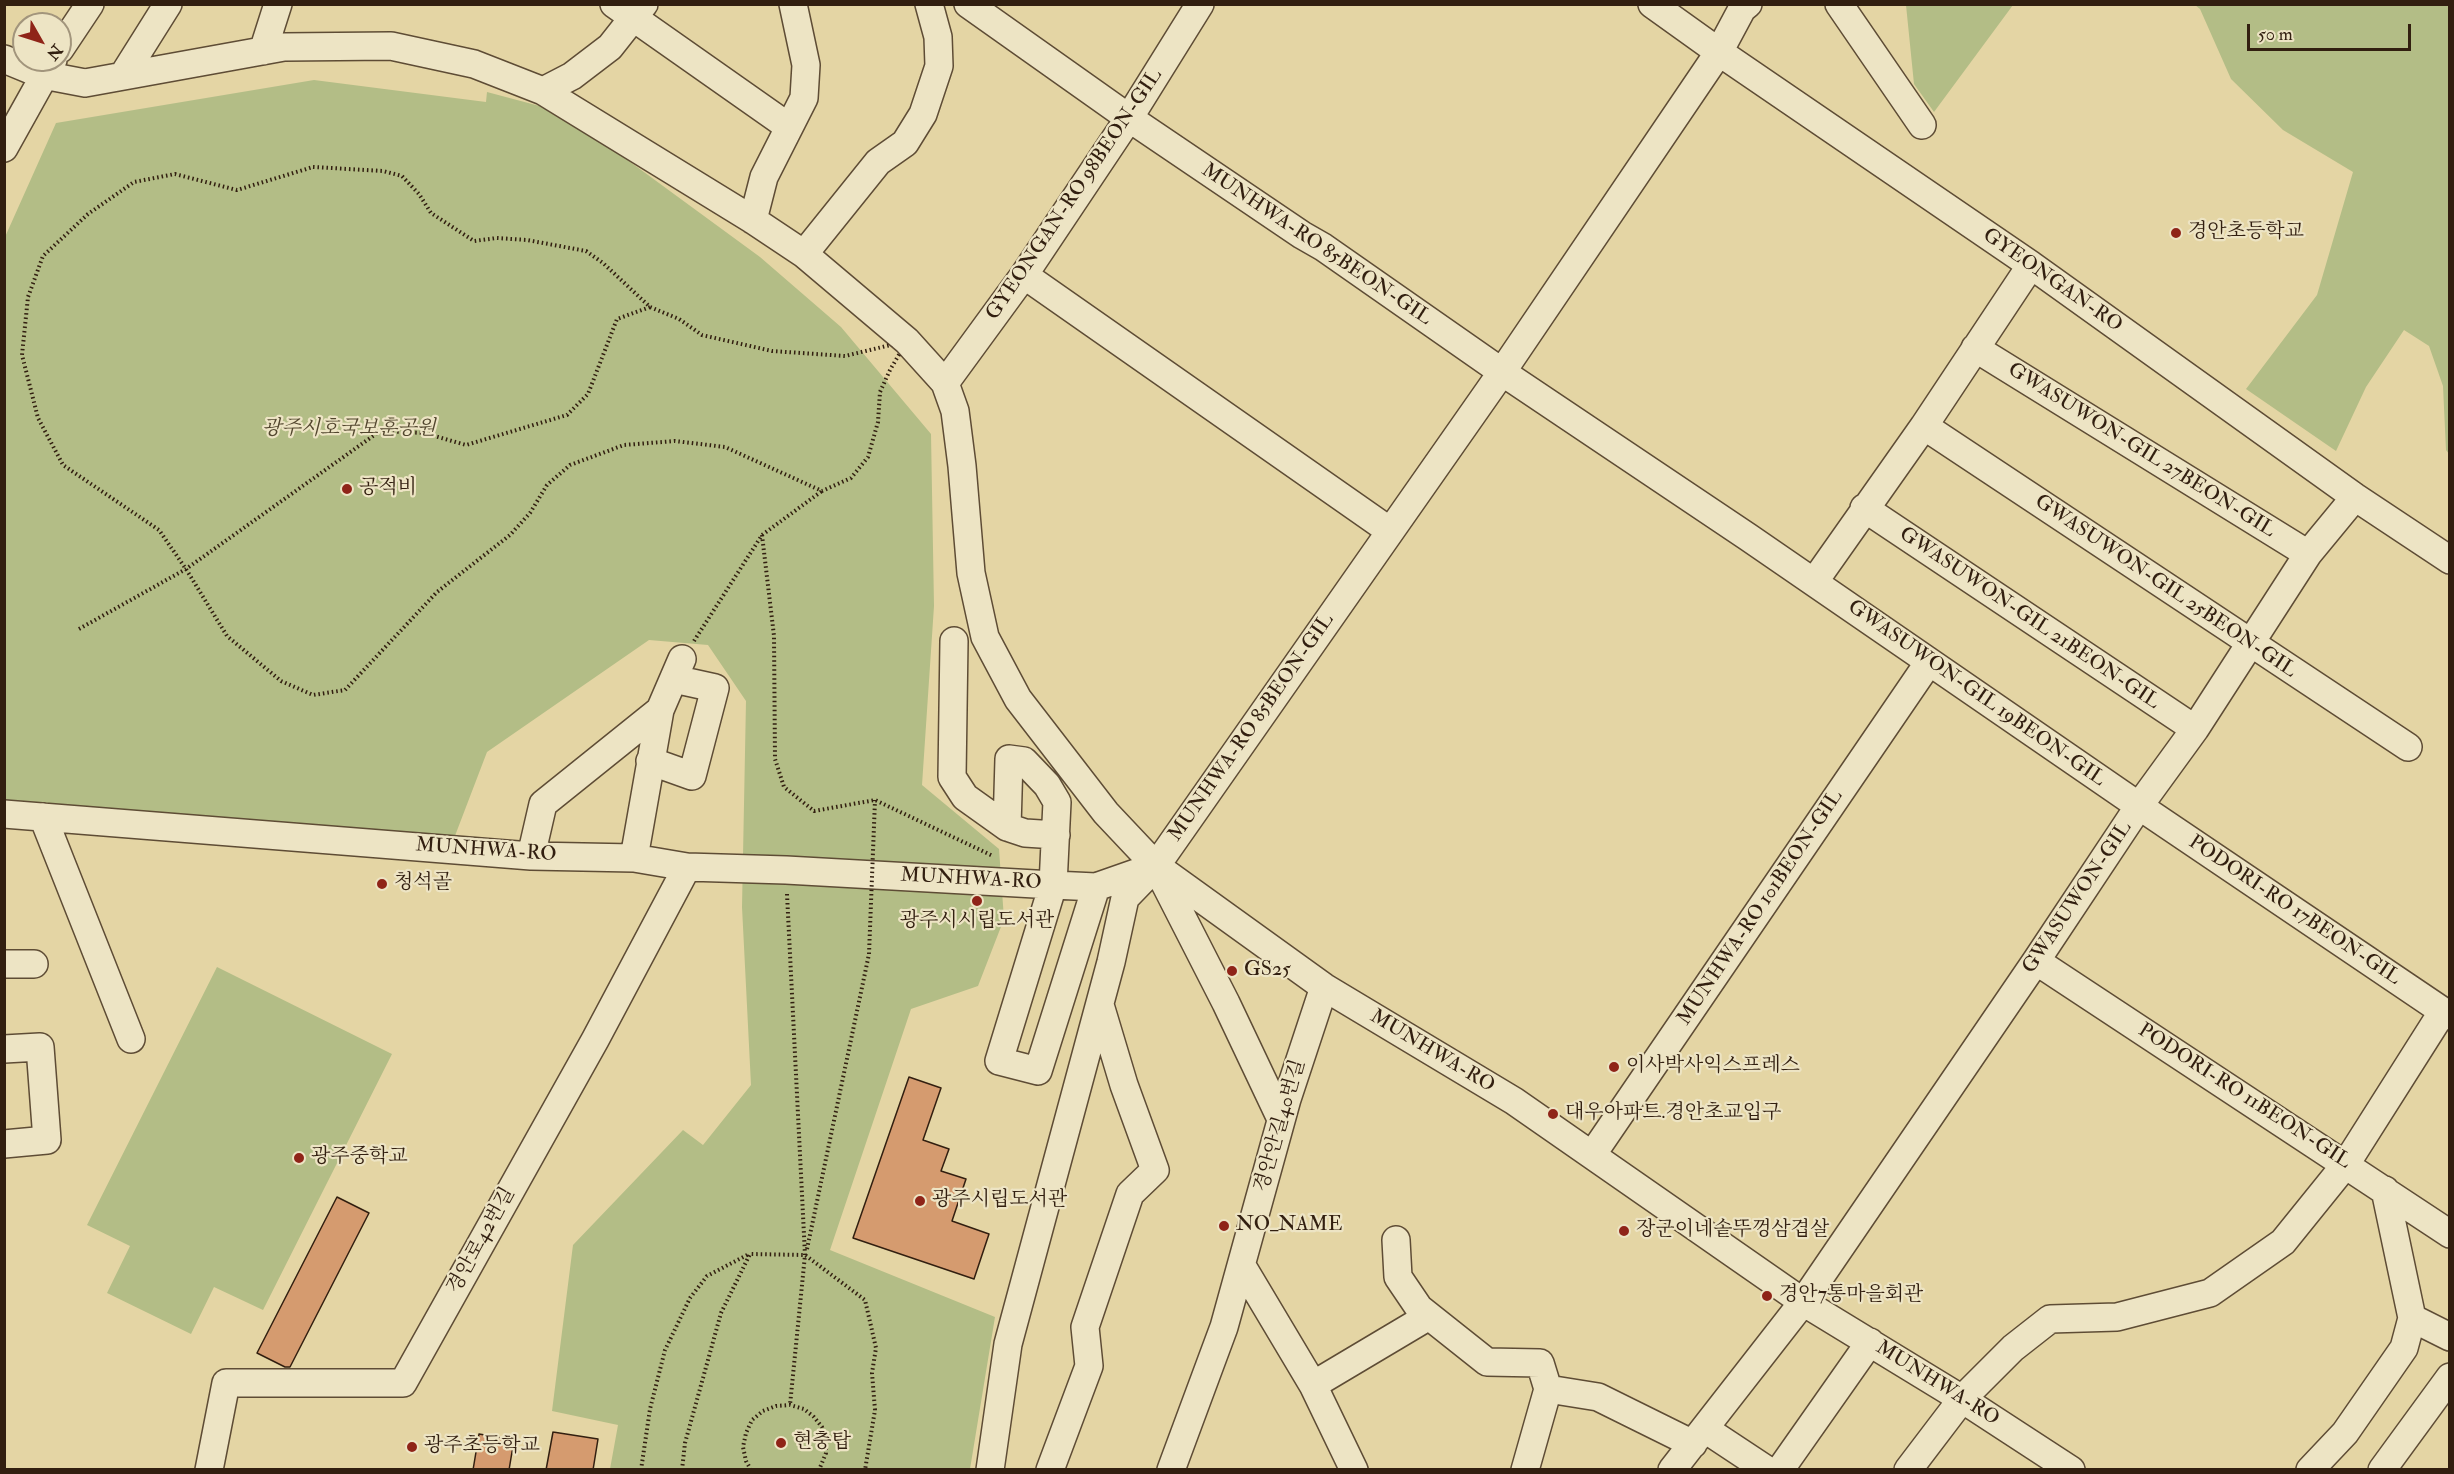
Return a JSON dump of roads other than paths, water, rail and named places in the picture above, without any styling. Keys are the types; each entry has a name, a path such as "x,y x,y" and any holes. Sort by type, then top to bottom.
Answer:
{"street":[{"path":"72,31 90,4"},
{"path":"124,74 168,4"},
{"path":"263,51 278,4"},
{"path":"753,220 764,177 804,98 806,65 793,4"},
{"path":"804,254 878,162 906,143 923,114 939,66 938,37 929,4"},
{"name":"MUNHWA-RO 85BEON-GIL","path":"968,4 1129,118 1323,247 1502,372"},
{"name":"GYEONGAN-RO 98BEON-GIL","path":"945,383 1024,275 1129,118 1200,4"},
{"name":"GYEONGAN-RO","path":"1652,4 2031,265 2355,497 2450,560"},
{"name":"MUNHWA-RO 85BEON-GIL","path":"990,1470 1008,1344 1100,1005 1125,898 1156,866 1502,372 1719,52 1742,9 1748,4"},
{"path":"1839,4 1922,126"},
{"path":"543,91 572,76 610,47 630,9 789,127"},
{"path":"58,72 85,83 124,74 284,47 391,46 474,64 543,91 753,220 804,254 907,341 945,383 955,411 971,573 985,637 1018,699 1106,813 1156,866 1226,1003 1281,1119"},
{"path":"4,148 46,72"},
{"path":"1814,582 1923,426 2031,265"},
{"path":"1024,275 1389,531"},
{"name":"GWASUWON-GIL 27BEON-GIL","path":"1975,348 2308,554"},
{"name":"GWASUWON-GIL 19BEON-GIL","path":"1502,372 1814,582 2139,806"},
{"name":"GWASUWON-GIL 25BEON-GIL","path":"1923,426 2408,747"},
{"name":"GWASUWON-GIL","path":"1803,1302 2139,806 2195,729 2308,554 2355,497"},
{"name":"GWASUWON-GIL 21BEON-GIL","path":"1864,508 2195,729"},
{"path":"954,641 952,777 965,797 1007,827 1025,833 1056,835"},
{"name":"MUNHWA-RO 101BEON-GIL","path":"1592,1155 1929,662"},
{"path":"634,858 650,761 660,710 678,669 715,688 692,776 650,761"},
{"path":"531,856 543,804 660,710"},
{"path":"1007,827 1009,759 1024,761 1047,785 1057,802 1053,885 999,1061 1038,1071 1095,887"},
{"name":"PODORI-RO 17BEON-GIL","path":"2139,806 2446,1014"},
{"name":"MUNHWA-RO","path":"4,814 531,856 634,858 687,867 786,870 1095,887 1156,866 1324,987 1514,1101 1803,1302 1962,1399 2071,1470"},
{"path":"43,817 131,1039"},
{"name":"경안로42번길","path":"209,1470 226,1383 402,1383 589,1050 687,867"},
{"name":"PODORI-RO 11BEON-GIL","path":"2036,961 2450,1234"},
{"path":"4,964 34,964"},
{"name":"경안안길40번길","path":"1171,1470 1224,1327 1281,1119 1324,987"},
{"path":"1050,1470 1089,1366 1085,1327 1127,1205 1131,1194 1155,1170 1124,1085 1100,1005"},
{"path":"1908,1470 1962,1399 2013,1348 2050,1320 2117,1317 2210,1293 2283,1242 2346,1164 2446,1014"},
{"path":"4,1049 40,1047 47,1140 4,1144"},
{"path":"2310,1470 2345,1433 2404,1348 2412,1318 2385,1190"},
{"path":"1396,1240 1398,1277 1419,1308 1487,1362 1540,1363 1548,1389 1525,1470"},
{"path":"1242,1266 1313,1385 1354,1470"},
{"path":"1672,1470 1803,1302"},
{"path":"1313,1385 1429,1316"},
{"path":"2412,1318 2450,1337"},
{"path":"1780,1470 1870,1342"},
{"path":"2382,1470 2450,1377"},
{"path":"1548,1389 1598,1397 1699,1436 1767,1470"}],"place":[{"name":"경안초등학교","path":"2176,233"},
{"name":"공적비","path":"347,489"},
{"name":"청석골","path":"382,884"},
{"name":"광주시시립도서관","path":"977,901"},
{"name":"GS25","path":"1232,971"},
{"name":"이사박사익스프레스","path":"1614,1067"},
{"name":"대우아파트.경안초교입구","path":"1553,1114"},
{"name":"광주중학교","path":"299,1158"},
{"name":"광주시립도서관","path":"920,1201"},
{"name":"NO_NAME","path":"1224,1226"},
{"name":"장군이네솥뚜껑삼겹살","path":"1624,1231"},
{"name":"경안7통마을회관","path":"1767,1296"},
{"name":"현충탑","path":"781,1443"},
{"name":"광주초등학교","path":"412,1447"}],"park label":[{"name":"광주시호국보훈공원","path":"349,430"}]}
